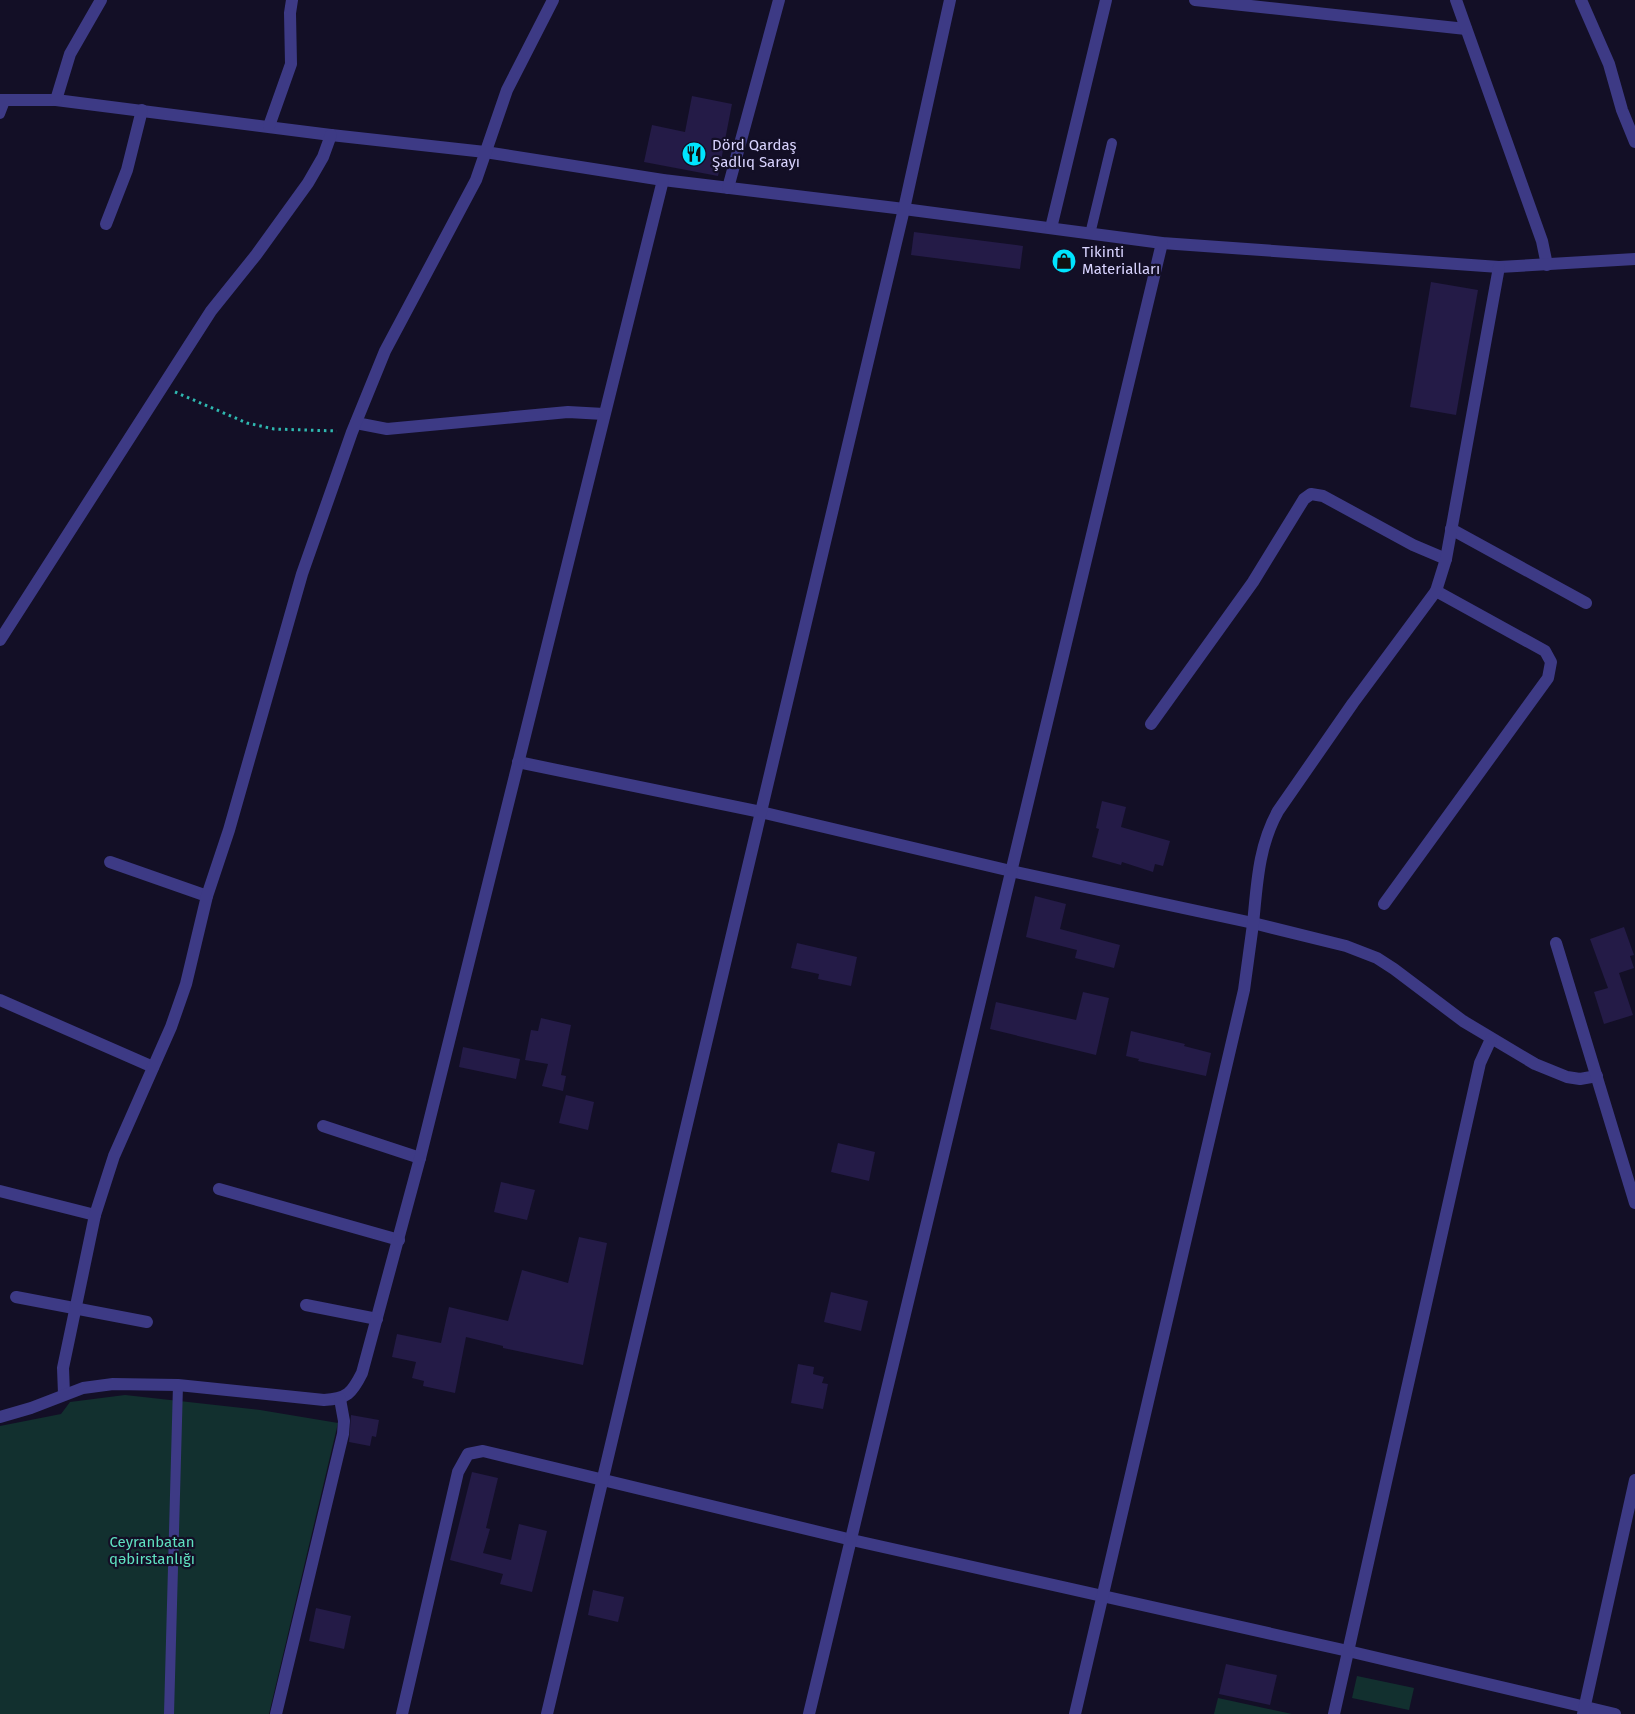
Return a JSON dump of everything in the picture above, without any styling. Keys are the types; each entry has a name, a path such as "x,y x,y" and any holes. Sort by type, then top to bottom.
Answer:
{"street":[{"path":"56,100 70,54 101,0"},
{"path":"269,126 290,64 290,12 292,0"},
{"path":"64,1394 63,1368 95,1215 114,1156 172,1027 186,984 207,896 229,830 302,574 354,427 385,352 476,180 507,90 553,0"},
{"path":"728,188 779,0"},
{"path":"547,1714 904,208 950,0"},
{"path":"1051,228 1106,0"},
{"path":"1195,0 1466,29"},
{"path":"1456,0 1542,241 1547,265"},
{"path":"1581,0 1609,64 1622,110 1635,142"},
{"path":"2,101 56,100 142,110 331,135 485,152 663,180 904,208 1162,243 1498,267 1635,259"},
{"path":"106,224 127,170 142,110"},
{"path":"0,640 211,311 256,255 308,183 323,156 331,135"},
{"path":"0,1417 31,1408 83,1388 113,1384 178,1385 324,1400 340,1399 356,1386 362,1373 420,1158 663,180"},
{"path":"809,1714 1162,243"},
{"path":"1075,1714 1244,990 1253,923 1256,878 1268,828 1353,703 1436,591 1446,559 1498,267"},
{"path":"354,427 386,428 568,412 604,414"},
{"path":"1151,724 1253,582 1304,499 1311,494 1323,496 1413,545 1446,559"},
{"path":"1451,529 1586,603"},
{"path":"1384,904 1548,678 1551,662 1545,651 1436,591"},
{"path":"518,762 761,812 1011,871 1253,923 1346,946 1377,958 1491,1039 1550,1071 1580,1079 1597,1076"},
{"path":"110,862 207,896"},
{"path":"1556,943 1635,1203"},
{"path":"0,1000 153,1067"},
{"path":"1334,1714 1480,1063 1491,1039"},
{"path":"324,1126 420,1158"},
{"path":"219,1189 398,1240"},
{"path":"0,1192 95,1215"},
{"path":"16,1297 147,1322"},
{"path":"306,1304 377,1319"},
{"path":"276,1714 343,1434 344,1421 340,1399"},
{"path":"402,1714 458,1472 468,1454 483,1451 852,1540 1348,1652 1583,1711 1615,1714"},
{"path":"1583,1711 1635,1480"}],"lane":[{"path":"0,114 2,101"},
{"path":"1090,234 1112,143"},
{"path":"169,1714 178,1385"}],"path":[{"path":"163,387 247,423 274,429 354,427"}],"green space":[{"name":"Ceyranbatan qəbirstanlığı","path":"125,1395 260,1410 338,1423 269,1714 0,1714 0,1426 61,1414 70,1402"},
{"path":"1357,1676 1414,1688 1409,1710 1352,1698"},
{"path":"1218,1698 1292,1714 1214,1714"}],"building":[{"path":"692,96 732,104 718,176 644,162 652,125 685,132"},
{"path":"914,232 1023,246 1020,269 911,255"},
{"path":"1431,282 1478,290 1456,415 1410,407"},
{"path":"1102,801 1126,807 1121,827 1170,841 1163,866 1155,864 1153,872 1122,862 1121,865 1092,857 1099,829 1096,828"},
{"path":"1035,896 1066,904 1060,929 1120,945 1114,968 1075,958 1077,950 1026,937"},
{"path":"1624,927 1634,955 1630,956 1634,968 1619,973 1633,1015 1604,1024 1594,992 1608,988 1590,939"},
{"path":"797,943 857,957 851,986 818,979 819,974 791,968"},
{"path":"1083,992 1109,998 1096,1055 990,1029 996,1002 1076,1020"},
{"path":"541,1018 571,1025 561,1075 566,1076 563,1091 542,1086 548,1064 525,1060 531,1030 538,1031"},
{"path":"1131,1031 1185,1044 1184,1046 1211,1053 1206,1076 1138,1061 1139,1059 1126,1056"},
{"path":"463,1047 520,1059 516,1079 459,1067"},
{"path":"566,1095 594,1102 588,1130 559,1123"},
{"path":"838,1143 875,1152 869,1181 831,1172"},
{"path":"501,1182 535,1190 527,1220 494,1212"},
{"path":"579,1237 607,1243 583,1365 503,1348 503,1346 466,1337 455,1393 423,1386 424,1381 412,1378 416,1362 392,1357 397,1334 441,1343 449,1307 508,1321 522,1270 568,1283"},
{"path":"831,1292 868,1301 861,1331 824,1322"},
{"path":"798,1364 814,1367 813,1374 824,1377 822,1383 828,1384 823,1409 791,1403"},
{"path":"351,1415 379,1420 376,1437 372,1436 370,1446 349,1442"},
{"path":"472,1472 498,1478 486,1528 490,1529 483,1553 511,1560 519,1524 547,1531 532,1592 500,1584 503,1574 450,1560"},
{"path":"593,1590 624,1597 618,1622 588,1615"},
{"path":"316,1608 351,1616 344,1649 309,1641"},
{"path":"1226,1664 1277,1675 1270,1705 1219,1694"}],"place":[{"name":"Dörd Qardaş Şadlıq Sarayı","path":"694,154"},
{"name":"Tikinti Materialları","path":"1064,261"}]}
